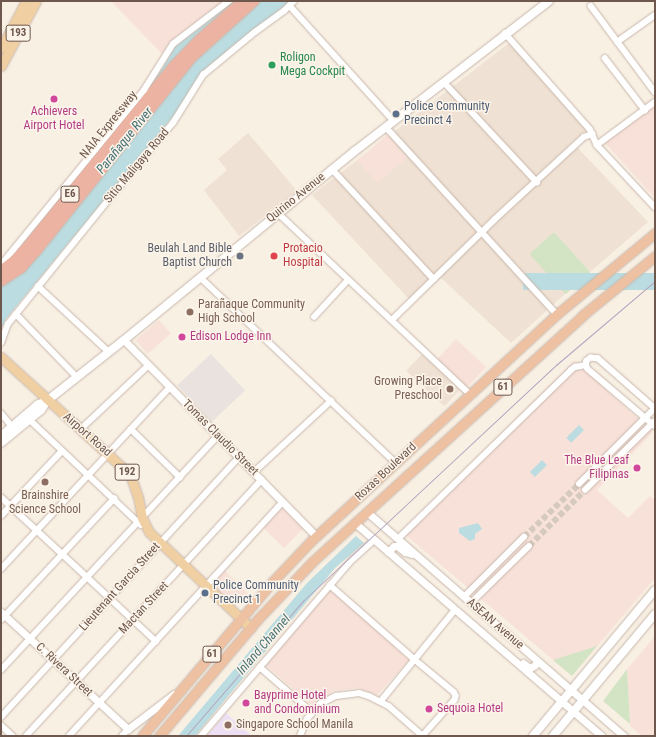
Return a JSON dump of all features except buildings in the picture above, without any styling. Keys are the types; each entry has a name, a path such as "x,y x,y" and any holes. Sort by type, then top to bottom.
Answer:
{"highway":[{"name":"NAIA Expressway","path":"1,271 15,260 29,245 175,65 243,1"},
{"name":"NAIA Expressway","path":"1,281 21,268 36,251 192,57 254,1"},
{"name":"Roxas Boulevard","path":"142,736 273,581 316,536 557,314 655,233"},
{"name":"Roxas Boulevard","path":"159,736 251,628 313,561 582,315 655,256"}],"main road":[{"name":"193","path":"1,48 26,1"},
{"name":"193","path":"1,66 36,1"},
{"name":"Quirino Avenue","path":"1,436 37,405 48,400 124,340 332,169 549,1"},
{"name":"Airport Road","path":"1,358 108,453 131,477 138,497 140,520 148,532 251,628"},
{"name":"Quirino Avenue","path":"1,443 41,410 48,400"},
{"path":"533,736 655,590"},
{"path":"553,736 655,614"}],"street":[{"path":"1,265 144,90 173,44 229,1"},
{"path":"292,3 394,121"},
{"name":"Sitio Maligaya Road","path":"1,343 8,324 173,123 203,75 292,3"},
{"path":"591,6 655,92"},
{"path":"617,42 655,15"},
{"path":"505,34 586,124 597,145 655,207"},
{"path":"605,58 645,110"},
{"path":"444,82 537,182"},
{"path":"597,145 655,102"},
{"path":"386,127 557,314"},
{"path":"392,320 482,232 584,137 592,134"},
{"path":"332,169 434,279"},
{"path":"278,213 470,394"},
{"path":"200,277 396,463"},
{"path":"314,317 348,280"},
{"path":"38,286 109,352"},
{"path":"16,314 77,376"},
{"name":"Tomas Claudio Street","path":"124,340 316,536"},
{"path":"579,484 655,409 598,359 589,359 586,365"},
{"path":"81,429 149,365"},
{"path":"585,490 654,424 588,369 586,365"},
{"path":"398,540 571,370 575,367 586,365"},
{"path":"1,569 170,387"},
{"path":"254,472 331,400"},
{"path":"1,414 12,426"},
{"path":"29,420 114,499 140,520"},
{"path":"131,429 180,478"},
{"path":"1,670 218,436"},
{"path":"1,516 62,451"},
{"name":"Lieutenant Garcia Street","path":"1,716 239,457"},
{"name":"Mactan Street","path":"26,736 261,480"},
{"path":"1,497 156,641"},
{"path":"2,616 114,499"},
{"path":"69,736 207,587 283,502"},
{"name":"ASEAN Avenue","path":"367,512 624,736"},
{"name":"ASEAN Avenue","path":"355,523 602,736"},
{"path":"464,597 524,537"},
{"path":"201,736 352,560 374,540"},
{"path":"388,552 396,546 406,552 416,555"},
{"path":"471,603 529,546"},
{"path":"300,736 305,723 312,712 329,699 346,693 359,693 381,701 423,736 455,700 456,696 451,689 415,660 330,585"},
{"path":"381,701 455,610"},
{"name":"C. Rivera Street","path":"2,616 30,639 128,729"},
{"path":"516,663 524,663 530,668 535,665 537,660"},
{"path":"260,667 312,712"},
{"path":"122,736 128,729 182,688"},
{"path":"1,725 13,736"}],"shaded area":[{"path":"111,1 223,1 178,35 168,44 162,54"},
{"path":"509,43 587,129 481,227 486,232 577,147 648,222 590,272 554,232 530,254 566,293 511,343 441,278 416,301 409,299 312,195"},
{"path":"655,105 655,198 605,143"},
{"path":"248,133 297,191 239,236 204,190 227,170 218,159"},
{"path":"387,135 407,158 377,183 358,161"},
{"path":"159,320 171,334 147,354 136,340"},
{"path":"456,339 486,367 466,388 436,360"},
{"path":"211,354 245,391 211,422 177,385"},
{"path":"422,354 460,389 444,406 406,371"},
{"path":"574,361 653,432 597,490 628,518 650,496 655,500 655,578 572,676 402,532"},
{"path":"281,507 303,529 284,548 262,526"},
{"path":"225,571 248,593 234,608 211,585"},
{"path":"330,588 409,660 377,695 358,688 333,691 313,706 266,665"},
{"path":"655,636 655,736 642,736 630,726 627,669"},
{"name":"Singapore School Manila","path":"226,713 252,736 207,736"}],"green space":[{"path":"554,232 590,272 566,294 529,254"},
{"path":"597,646 572,676 553,660"},
{"path":"627,669 628,686 630,724 603,701"}],"water":[{"name":"Parañaque River","path":"233,1 290,1 203,74 184,103 6,319 1,330 1,272 148,91 175,47"},
{"path":"523,273 655,273 655,290 523,290"},
{"path":"579,425 584,430 571,443 566,438"},
{"path":"542,460 547,465 535,477 530,472"},
{"path":"478,523 482,529 475,534 475,539 470,541 459,533 459,528"},
{"name":"Inland Channel","path":"356,536 364,543 335,568 195,736 178,736 307,583"}],"tunnel":[{"path":"524,537 579,484"},
{"path":"529,546 585,490"}],"tram line":[{"path":"186,736 304,600 556,365 655,281"}],"place":[{"name":"Roligon Mega Cockpit","path":"272,65"},
{"name":"Achievers Airport Hotel","path":"54,99"},
{"name":"Police Community Precinct 4","path":"396,114"},
{"name":"Beulah Land Bible Baptist Church","path":"240,256"},
{"name":"Protacio Hospital","path":"274,256"},
{"name":"Parañaque Community High School","path":"190,312"},
{"name":"Edison Lodge Inn","path":"182,337"},
{"name":"Growing Place Preschool","path":"450,389"},
{"name":"The Blue Leaf Filipinas","path":"637,468"},
{"name":"Brainshire Science School","path":"45,482"},
{"name":"Police Community Precinct 1","path":"205,593"},
{"name":"Bayprime Hotel and Condominium","path":"246,703"},
{"name":"Sequoia Hotel","path":"429,709"},
{"name":"Singapore School Manila","path":"228,725"}]}
